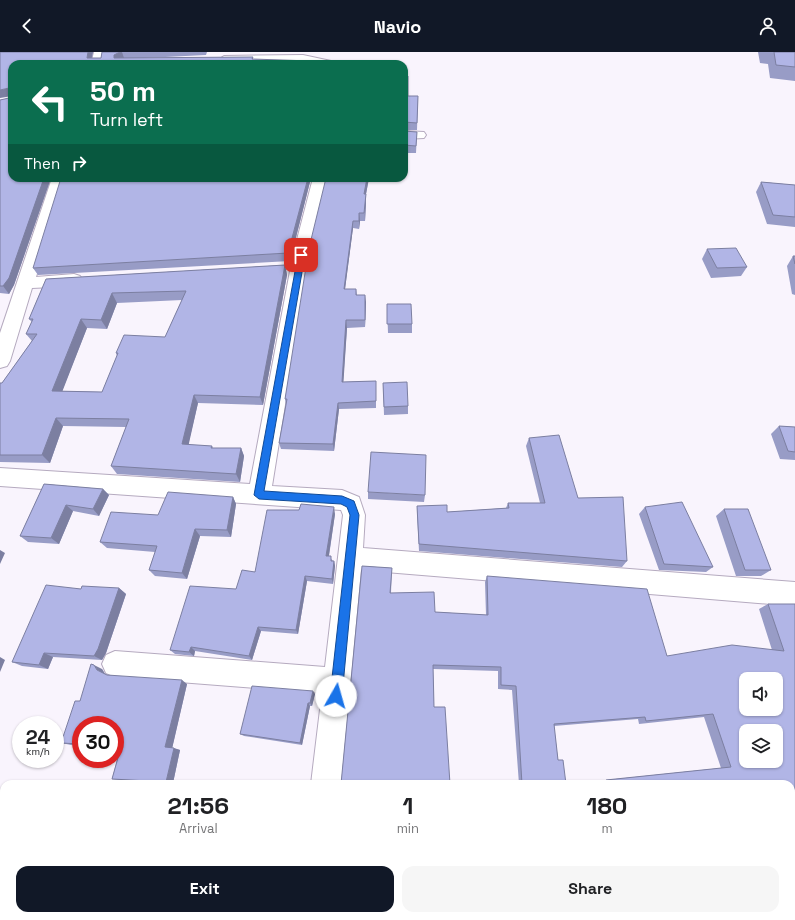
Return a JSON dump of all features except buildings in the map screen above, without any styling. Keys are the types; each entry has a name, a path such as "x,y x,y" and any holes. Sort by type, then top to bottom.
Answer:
{"street":[{"path":"294,60 308,60"},
{"path":"408,135 420,135"},
{"path":"0,361 58,182"},
{"path":"259,495 291,267 319,182"},
{"path":"25,283 88,279"},
{"path":"0,477 342,500 351,504 354,515 338,681 326,780"},
{"path":"350,558 795,594"},
{"path":"115,664 338,681"}],"route":[{"path":"301,255 259,495 342,500 351,504 354,515 346,609 336,696"}]}
